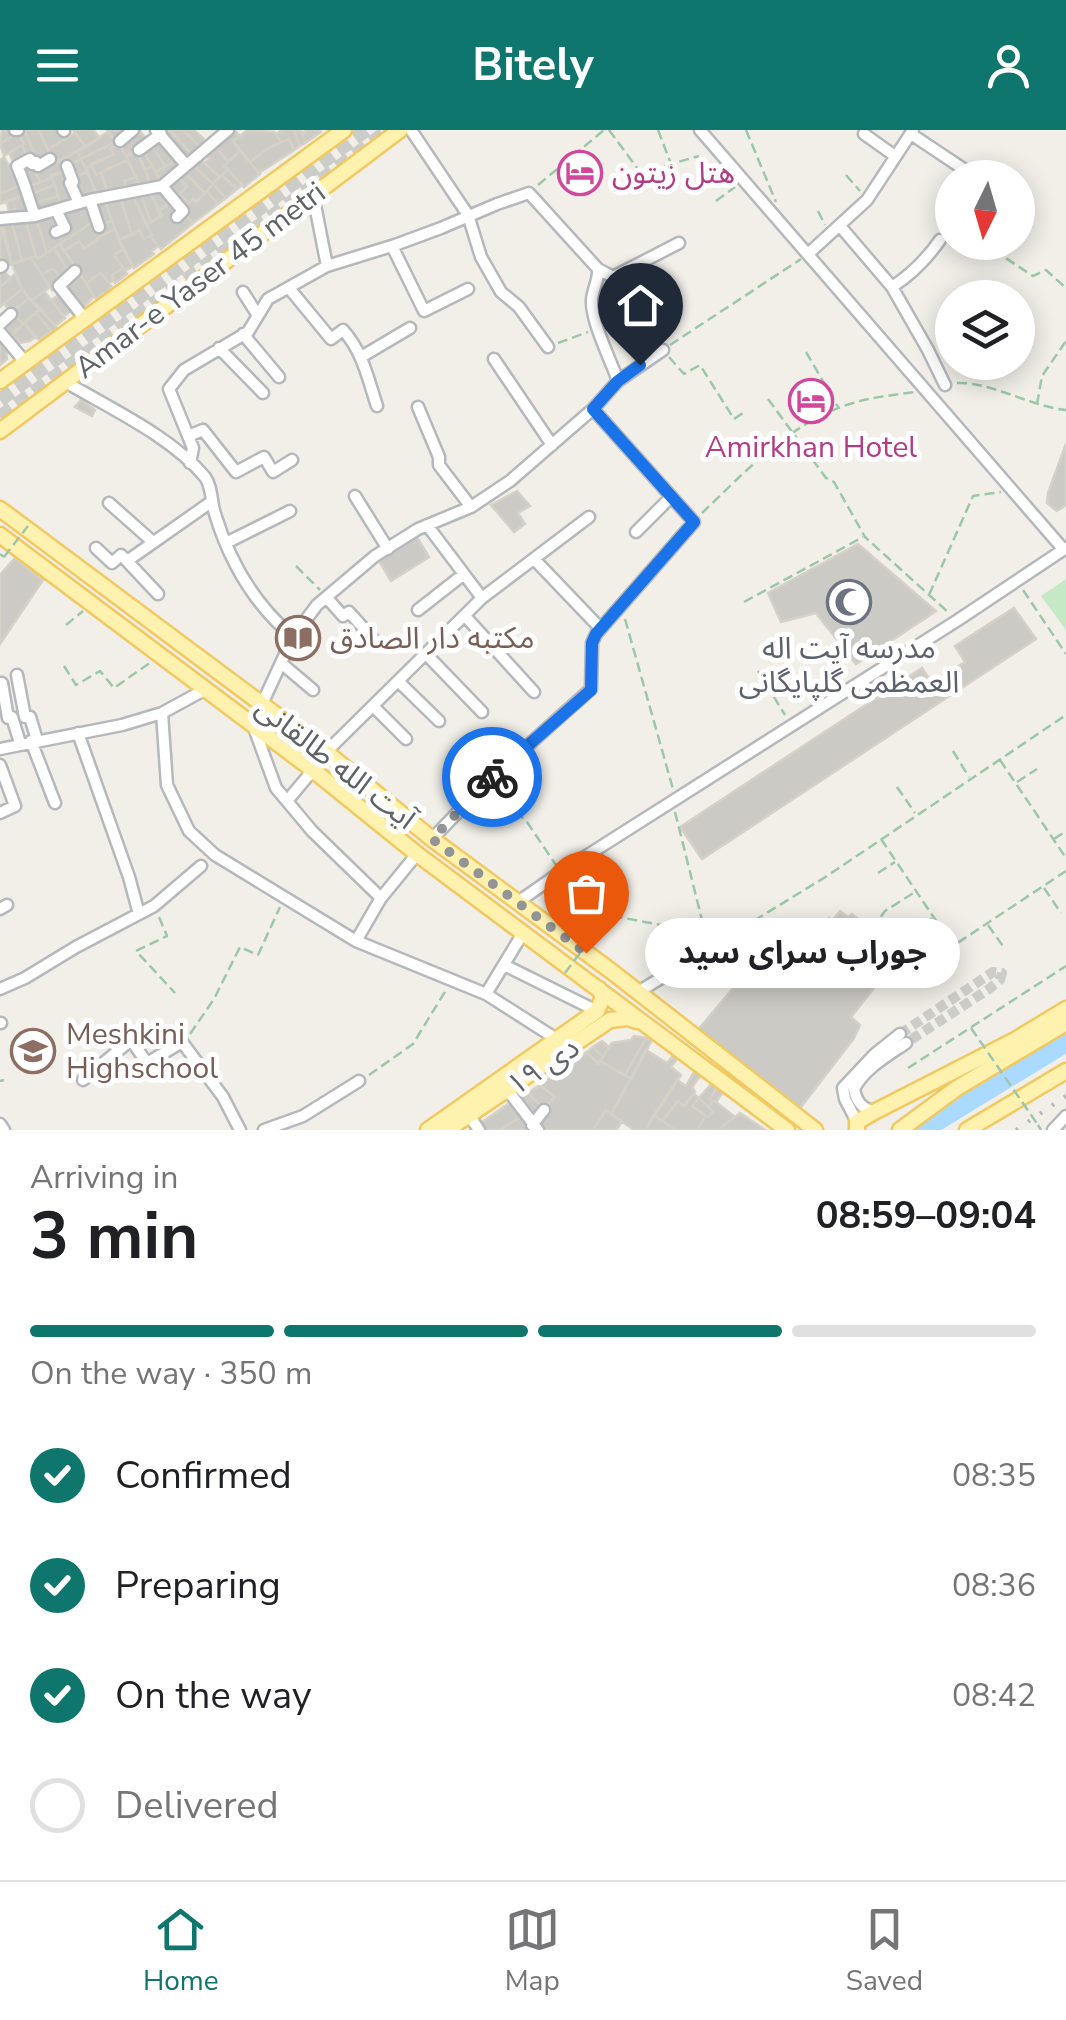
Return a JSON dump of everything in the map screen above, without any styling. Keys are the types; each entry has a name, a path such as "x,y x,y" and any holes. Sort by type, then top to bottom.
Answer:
{"main road":[{"name":"Amar-e Yaser 45 metri","path":"0,430 400,130"},
{"path":"0,381 342,131"},
{"name":"آیت الله طالقانی","path":"0,508 326,752 432,839 814,1129"},
{"name":"آیت الله طالقانی","path":"0,535 253,724 417,854 788,1130"},
{"name":"۱۹ دی","path":"447,1130 597,1011 603,997 599,989"},
{"path":"857,1126 876,1111 1015,1040 1066,1009"},
{"name":"۱۹ دی","path":"428,1130 610,1020 628,1018 644,1024"},
{"path":"900,1130 957,1088 1066,1023"},
{"path":"968,1130 1066,1071"}],"street":[{"path":"120,140 133,130"},
{"path":"6,235 0,219 36,216 162,186 228,130"},
{"path":"410,130 468,215 480,257 501,292 520,307 548,346"},
{"path":"518,902 1065,549 700,130"},
{"path":"138,150 158,132 186,165"},
{"path":"808,254 867,200 912,132 951,160"},
{"path":"864,134 896,156"},
{"path":"36,216 17,166 30,159 38,166 50,159"},
{"path":"67,166 73,182 70,183 99,228"},
{"path":"162,186 171,204 183,211 176,217"},
{"path":"190,462 193,448 169,389 184,370 248,332 268,299 327,266 392,246 530,193 598,269 613,277 679,243"},
{"path":"313,195 327,266"},
{"path":"56,210 65,228 56,232"},
{"path":"840,226 892,287 944,384"},
{"path":"392,246 424,311 468,289"},
{"path":"892,287 913,273 935,247"},
{"path":"598,269 593,312 618,381"},
{"path":"75,270 56,288 85,319"},
{"path":"289,288 332,338 344,330 361,357 378,406"},
{"path":"244,292 258,314"},
{"path":"0,324 12,314"},
{"path":"361,357 410,328"},
{"path":"0,332 25,362"},
{"path":"242,334 279,377"},
{"path":"220,348 263,393"},
{"path":"262,704 292,637 317,605 375,556 428,525 471,507 510,482 593,409 618,381 663,350"},
{"path":"494,360 552,445"},
{"path":"64,381 159,437 208,481 211,502 246,586 261,608 292,637"},
{"path":"418,407 439,465 471,507"},
{"path":"432,839 485,784 591,690 592,643 598,631 694,522 593,409"},
{"path":"188,436 203,430 236,472 264,457 273,472 292,460"},
{"path":"354,496 388,549"},
{"path":"636,532 671,497"},
{"path":"127,561 211,502"},
{"path":"110,503 153,542"},
{"path":"226,543 290,511"},
{"path":"326,752 482,598 589,517"},
{"path":"428,525 482,598"},
{"path":"96,548 112,563 121,555 158,594"},
{"path":"534,558 598,631"},
{"path":"418,610 464,574"},
{"path":"326,598 343,616 348,612 375,641"},
{"path":"464,616 534,692"},
{"path":"426,654 482,712"},
{"path":"281,663 313,690"},
{"path":"17,675 26,717 30,717 29,742"},
{"path":"2,682 8,718 12,718 29,742 55,803"},
{"path":"398,682 439,721"},
{"path":"0,748 122,725 162,713 206,689"},
{"path":"373,706 406,739"},
{"path":"162,713 166,785 188,831 214,855 356,942 486,994 558,1040"},
{"path":"253,724 276,788 381,898"},
{"path":"78,732 139,914"},
{"path":"0,765 15,806 0,813"},
{"path":"287,801 313,770"},
{"path":"356,942 381,898 417,854"},
{"path":"0,989 154,906 201,866"},
{"path":"486,994 524,933"},
{"path":"638,992 708,949"},
{"path":"504,965 597,1011"},
{"path":"876,1111 868,1110 844,1088 852,1077 903,1038"},
{"path":"83,1080 131,1040 147,1063 182,1042 223,1097 240,1130"},
{"path":"264,1130 303,1116 359,1081"},
{"path":"503,1084 535,1127 544,1110"},
{"path":"849,1091 857,1126"},
{"path":"469,1115 480,1130"},
{"path":"1053,1130 1066,1116"}],"path":[{"path":"530,193 607,130 643,176 698,156"},
{"path":"658,130 671,164"},
{"path":"746,130 788,230"},
{"path":"846,175 867,200"},
{"path":"716,201 745,180"},
{"path":"818,212 831,235"},
{"path":"746,411 734,419 700,365 684,374 663,350 808,254"},
{"path":"1009,260 1034,276 1046,270 1066,288"},
{"path":"548,346 599,328"},
{"path":"1037,405 1042,376 1066,341"},
{"path":"806,352 839,409"},
{"path":"944,384 971,382 1037,405 1066,410"},
{"path":"694,522 794,431 853,403 926,390"},
{"path":"768,399 826,478 834,482 865,536 958,620"},
{"path":"928,596 973,496 1012,490"},
{"path":"2,555 28,526"},
{"path":"744,602 865,536"},
{"path":"296,566 326,598"},
{"path":"1016,580 1066,654"},
{"path":"66,625 92,604"},
{"path":"620,604 676,800 675,818 708,949 827,876 1066,715"},
{"path":"64,666 76,685 100,671 114,688 160,655"},
{"path":"758,671 791,724"},
{"path":"953,751 970,779"},
{"path":"999,759 1066,858"},
{"path":"1016,783 1037,768"},
{"path":"485,784 527,822 560,872 603,914 705,933"},
{"path":"898,787 916,815"},
{"path":"1053,840 1066,831"},
{"path":"880,838 953,946 1066,872"},
{"path":"878,873 896,861"},
{"path":"1043,886 1060,913"},
{"path":"872,929 885,911 916,891"},
{"path":"182,1042 214,1000 240,948 258,954 284,897"},
{"path":"154,906 168,936 136,951 176,994"},
{"path":"915,930 934,917"},
{"path":"988,924 1005,948"},
{"path":"565,973 586,944"},
{"path":"908,1068 1066,966"},
{"path":"359,1081 414,1044 451,981"},
{"path":"971,1028 1039,1128"}],"green space":[{"path":"1066,579 1066,630 1041,596"}],"building":[{"path":"2,130 12,130 16,134 0,144"},
{"path":"24,130 36,158 28,159 22,145 18,133"},
{"path":"24,130 39,130 51,157 39,163"},
{"path":"39,130 61,130 67,138 48,149"},
{"path":"73,130 93,130 100,138 86,147"},
{"path":"107,130 130,130 115,142"},
{"path":"136,130 148,141 126,156 119,144"},
{"path":"170,130 183,130 200,147 192,155"},
{"path":"170,130 192,155 186,160 165,135"},
{"path":"183,130 194,130 206,141 200,147"},
{"path":"228,130 240,136 233,141 240,151 228,162 212,142"},
{"path":"248,130 274,132 281,142 250,162 233,141"},
{"path":"296,130 300,146 294,150 289,139 281,142 276,134"},
{"path":"301,130 305,143 300,146 294,131"},
{"path":"108,132 115,142 81,159 77,151"},
{"path":"321,132 305,143 302,133"},
{"path":"18,133 24,144 4,156 0,144"},
{"path":"75,133 86,147 48,166 53,160 48,149"},
{"path":"159,137 177,160 165,166 150,143"},
{"path":"289,139 294,150 259,173 250,162"},
{"path":"118,141 110,149 114,154 86,168 81,159"},
{"path":"150,143 165,166 156,172 142,149"},
{"path":"119,144 128,160 96,175 91,164 114,154 110,149"},
{"path":"22,145 28,159 15,165 9,153"},
{"path":"214,145 228,162 224,166 228,169 220,177 204,163 210,158 204,153"},
{"path":"142,149 152,166 145,170 138,152"},
{"path":"77,151 81,159 67,165 64,159"},
{"path":"137,151 151,185 141,188 126,156"},
{"path":"240,151 260,174 244,187 224,166"},
{"path":"4,157 19,183 0,194 0,160"},
{"path":"198,157 220,177 213,184 191,163"},
{"path":"64,159 70,177 65,179 62,172 41,182 32,166 48,166"},
{"path":"81,159 87,172 73,178 68,165"},
{"path":"128,160 136,177 124,181 127,191 108,193 101,172"},
{"path":"177,160 182,166 161,181 156,172"},
{"path":"29,162 41,182 28,187 19,167"},
{"path":"191,163 213,184 205,193 183,171"},
{"path":"92,166 96,175 101,172 108,195 98,197 86,168"},
{"path":"152,166 162,184 151,187 145,170"},
{"path":"228,169 242,185 237,189 222,175"},
{"path":"183,171 205,193 196,202 193,199 188,203 180,194 187,186 177,177"},
{"path":"62,172 65,179 70,177 77,203 62,207 51,175"},
{"path":"87,172 98,197 84,200 80,193 76,195 73,178"},
{"path":"222,175 237,189 226,198 213,184"},
{"path":"136,177 141,188 127,191 124,181"},
{"path":"177,177 187,186 180,194 188,203 184,208 167,187"},
{"path":"52,178 55,185 28,195 28,187"},
{"path":"213,184 226,198 218,204 207,191"},
{"path":"55,185 58,196 32,204 28,195"},
{"path":"18,186 20,190 25,188 25,195 0,204 0,194"},
{"path":"162,189 171,202 158,211 150,191"},
{"path":"150,191 162,215 151,222 140,192"},
{"path":"207,191 218,204 193,223 184,208"},
{"path":"140,192 151,222 146,225 133,196"},
{"path":"25,195 33,214 17,216 15,209 9,211 6,201"},
{"path":"58,196 62,207 36,214 32,204"},
{"path":"120,196 132,235 119,240 105,202"},
{"path":"133,196 152,235 144,239 139,230 132,235 120,198"},
{"path":"101,200 112,221 102,224 89,203"},
{"path":"174,202 193,223 161,249 146,225 162,215 158,211"},
{"path":"86,204 94,221 63,242 58,232 67,228 57,211"},
{"path":"50,214 63,242 47,253 36,218"},
{"path":"36,218 47,253 37,259 25,219"},
{"path":"25,219 36,256 22,260 11,220"},
{"path":"11,220 22,260 12,264 2,221"},
{"path":"94,221 112,221 115,229 84,248 79,241 64,251 60,244"},
{"path":"0,224 12,264 4,266 0,254"},
{"path":"115,229 123,249 114,255 123,268 112,275 113,281 109,283 101,273 86,283 64,251 79,241 84,248"},
{"path":"139,230 144,239 150,236 158,246 152,251 154,254 134,268 119,240"},
{"path":"60,244 76,268 70,274 54,248"},
{"path":"54,248 70,274 62,281 55,270 42,275 31,258 37,259"},
{"path":"123,249 133,266 125,271 114,255"},
{"path":"31,258 50,287 31,301 12,264"},
{"path":"123,268 127,274 115,283 112,275"},
{"path":"0,269 10,278 0,287"},
{"path":"51,269 62,281 52,290 42,275"},
{"path":"78,271 94,296 78,309 61,286"},
{"path":"101,273 112,287 96,299 86,283"},
{"path":"15,274 22,289 0,307 0,287"},
{"path":"22,289 29,298 12,312 4,304"},
{"path":"44,291 65,318 58,324 31,301"},
{"path":"62,293 74,309 64,316 51,300"},
{"path":"29,298 40,308 23,324 12,312"},
{"path":"40,308 57,328 53,333 36,313"},
{"path":"36,313 51,331 39,340 24,323"},
{"path":"13,314 23,324 11,334 3,325"},
{"path":"24,323 35,337 20,343 12,335"},
{"path":"0,342 7,359 0,365"},
{"path":"81,400 95,410 92,416 75,407"},
{"path":"1066,444 1066,505 1057,511 1047,503 1048,493"},
{"path":"517,491 530,506 518,513 525,524 514,532 491,505"},
{"path":"417,537 429,557 391,581 379,561"},
{"name":"مدرسه آیت اله العمظمی گلپایگانی","path":"858,544 936,611 856,664 816,613 781,622 768,593"},
{"path":"15,558 43,580 0,644 0,575"},
{"path":"1014,608 1036,639 702,859 680,827 922,668 932,683 965,662 955,646"},
{"path":"840,911 848,917 852,914 886,941 883,948 887,952 879,961 883,967 870,984 874,988 851,1017 860,1025 854,1038 801,1107 697,1031 752,966 757,968 764,960 768,963 774,955 784,961 808,933 813,937"},
{"path":"634,1036 646,1038 625,1075 600,1061 612,1043"},
{"path":"646,1038 652,1040 631,1079 625,1075"},
{"path":"602,1041 609,1047 603,1057 593,1047"},
{"path":"593,1047 603,1057 598,1064 587,1052"},
{"path":"646,1050 667,1063 672,1057 676,1060 671,1067 681,1075 645,1130 634,1130 611,1114"},
{"path":"587,1052 598,1064 600,1061 631,1079 611,1114 606,1110 593,1130 543,1130 535,1123 555,1097 540,1085"},
{"path":"694,1072 701,1075 684,1106 678,1101 662,1121 654,1115 677,1080 686,1086"},
{"path":"712,1083 717,1087 709,1107 699,1098"},
{"path":"540,1085 555,1097 543,1108 528,1093"},
{"path":"717,1087 723,1092 716,1102 735,1117 718,1130 697,1130 713,1112 710,1099"},
{"path":"528,1093 543,1108 533,1122 515,1098"},
{"path":"694,1094 699,1098 692,1106 706,1116 697,1130 675,1130 662,1121 678,1101 684,1106"},
{"path":"699,1098 713,1112 708,1117 692,1106"},
{"path":"512,1101 522,1116 500,1130 486,1130 481,1123"},
{"path":"606,1110 622,1122 616,1130 593,1130"},
{"path":"740,1113 765,1130 718,1130"},
{"path":"654,1115 662,1121 675,1130 645,1130"},
{"path":"522,1116 532,1130 504,1130 503,1128"}],"waterway":[{"path":"922,1130 1066,1042"}],"tunnel":[{"path":"0,400 366,130"},
{"path":"0,417 389,130"},
{"path":"900,1034 993,972 1002,973 989,989 906,1043"}],"railway":[{"path":"1016,1130 1066,1096"}],"way so far":[{"path":"492,777 432,839 586,953"}],"place":[{"name":"هتل زیتون","path":"580,173"},
{"name":"Amirkhan Hotel","path":"811,401"},
{"name":"مدرسه آیت اله العمظمی گلپایگانی","path":"849,602"},
{"name":"مکتبه دار الصادق","path":"298,638"},
{"name":"جوراب سرای سید","path":"586,953"},
{"name":"Meshkini Highschool","path":"33,1051"}],"route":[{"path":"492,777 591,690 592,643 596,634 694,522 593,409 618,381 640,365"}]}
